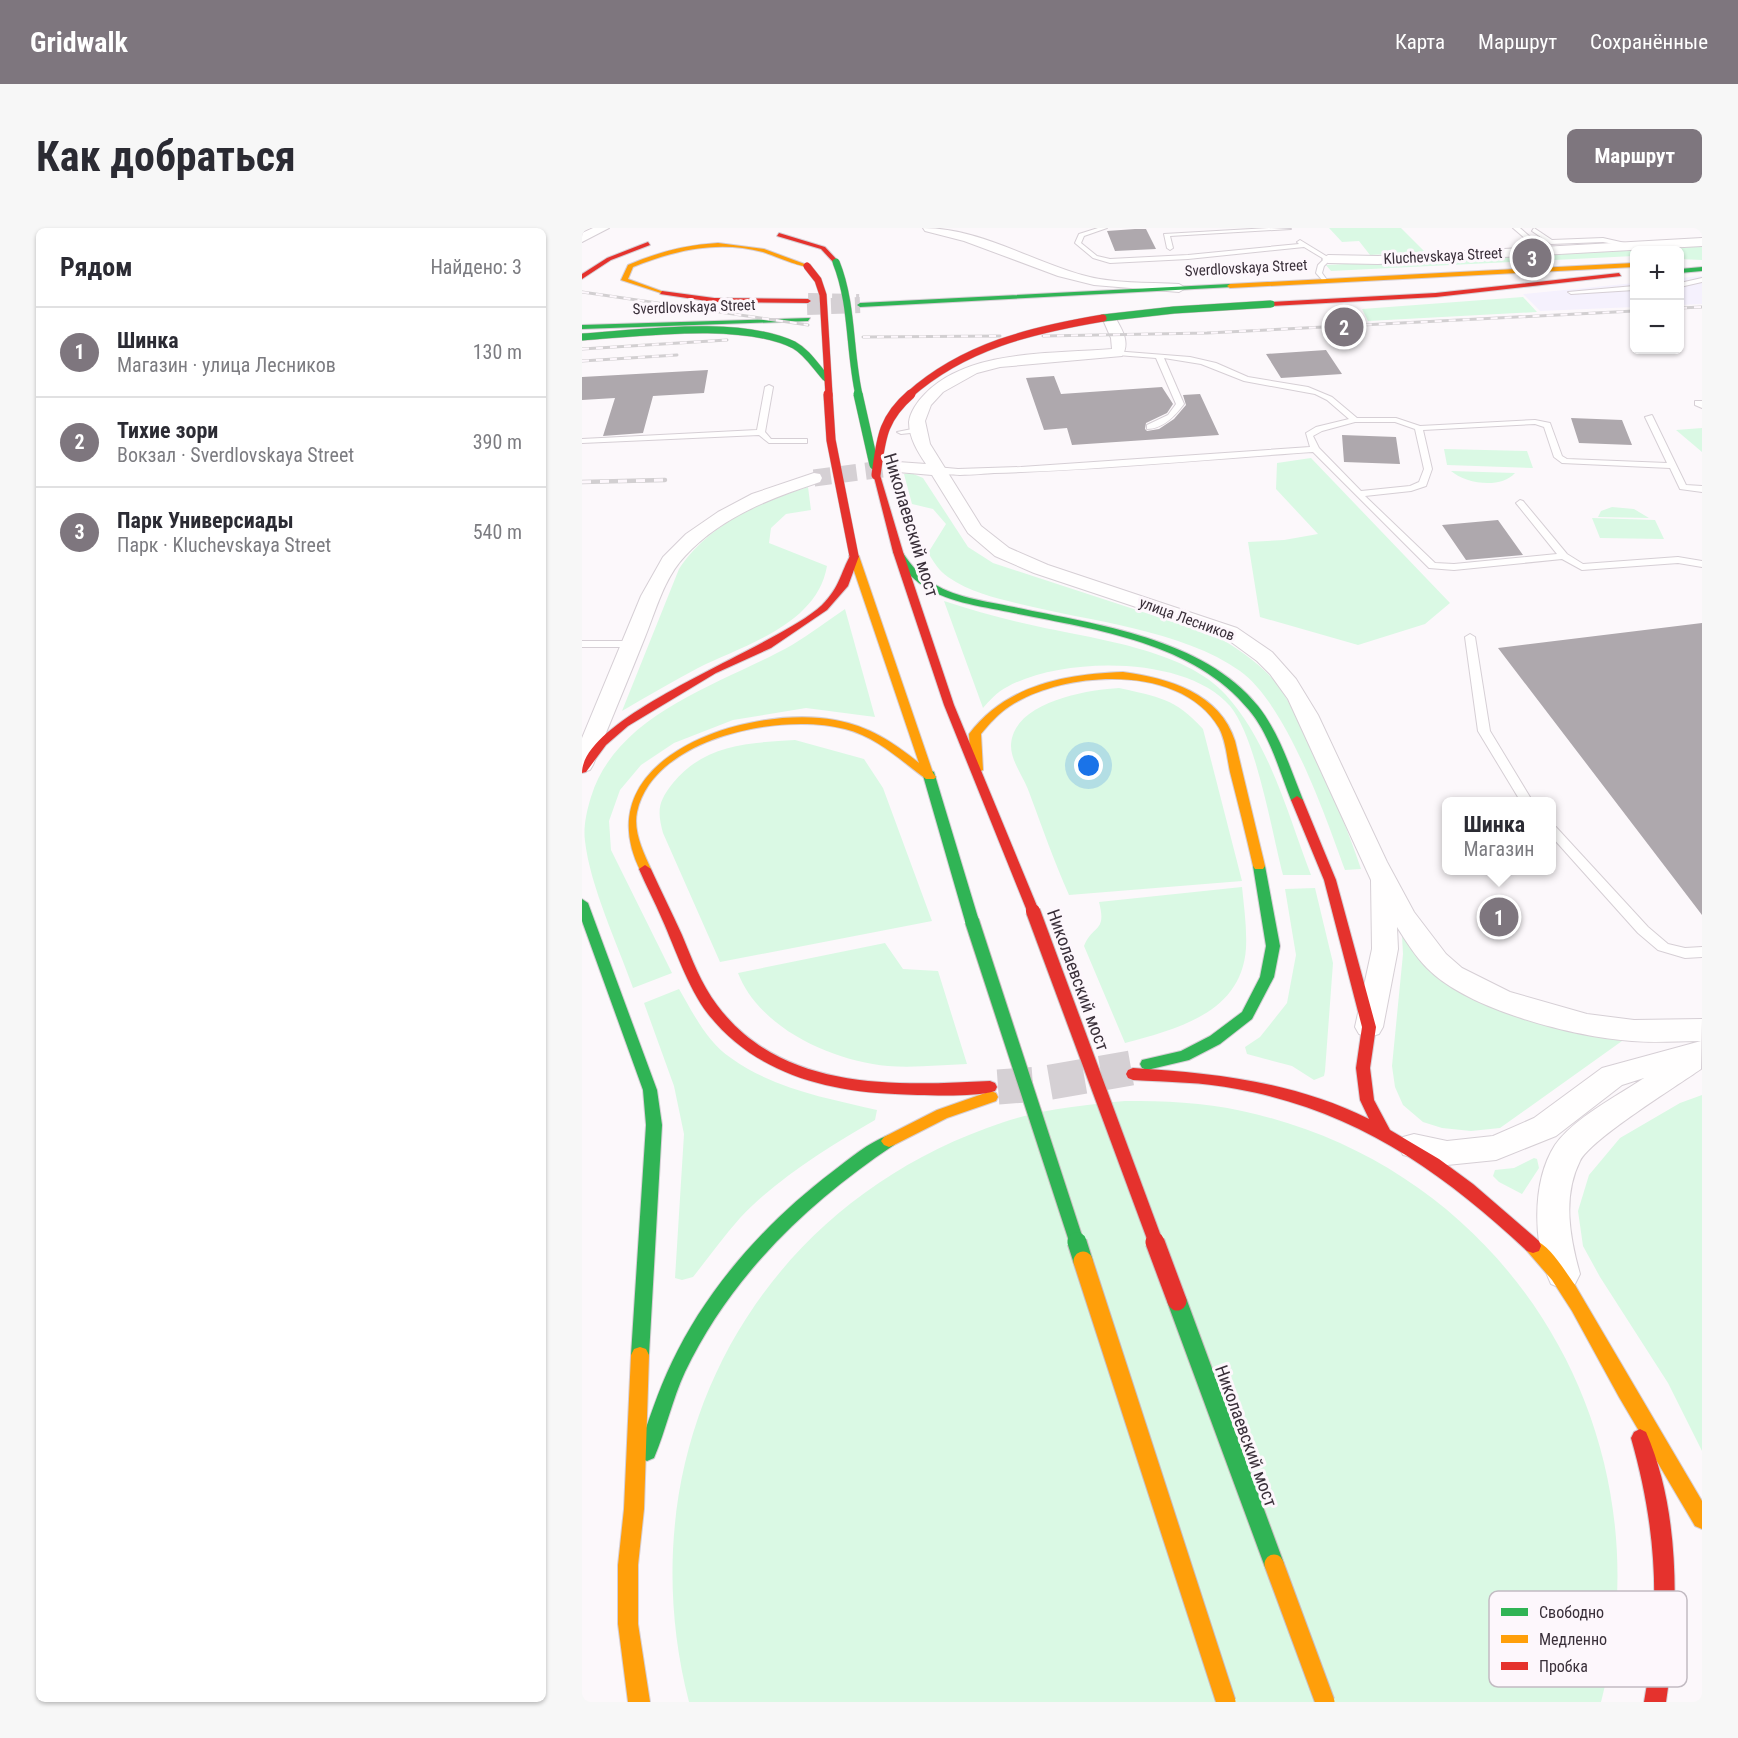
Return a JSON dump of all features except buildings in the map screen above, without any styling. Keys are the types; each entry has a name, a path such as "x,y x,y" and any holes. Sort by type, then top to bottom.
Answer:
{"main road":[{"path":"582,277 609,259 640,246 688,235 742,232"},
{"name":"Николаевский мост","path":"764,234 787,236 823,248 844,275 851,358 876,475 898,552 949,705 1033,911 1325,1702"},
{"path":"807,309 664,294 639,288 624,280 630,266 646,257 697,245 732,244 760,247 785,254 807,266 818,280 823,295 831,440 854,556 930,777 972,921 1226,1702"},
{"name":"Sverdlovskaya Street","path":"1630,265 1003,297 860,308 1106,313 1630,274"},
{"path":"876,475 885,427 890,415 911,392 933,374 968,355 1044,329 1086,320 1193,309 1436,295 1619,275"},
{"name":"Sverdlovskaya Street","path":"582,317 807,309"},
{"name":"Sverdlovskaya Street","path":"582,327 807,309"},
{"path":"582,337 691,333 766,337 794,345 826,378"},
{"path":"898,552 914,574 943,593 1115,633 1156,646 1201,664 1228,681 1253,707 1271,737 1326,869 1369,1027 1363,1068 1367,1100 1383,1131"},
{"path":"582,770 602,743 624,724 712,671 767,646 824,608 843,586 854,556"},
{"path":"977,770 975,734 991,714 1024,694 1050,684 1092,675 1154,681 1195,697 1215,713 1226,730 1258,863 1273,946 1268,977 1247,1016 1215,1040 1184,1056 1132,1071 1210,1077 1252,1084 1335,1109 1409,1145 1453,1174 1489,1203 1565,1281 1617,1375 1702,1519"},
{"path":"634,1509 649,1445 663,1404 684,1356 721,1296 770,1235 830,1181 877,1148 991,1092 869,1089 803,1074 768,1059 746,1044 714,1012 638,852 630,811 636,795 658,767 670,757 690,747 740,727 792,720 860,730 930,777"},
{"path":"582,903 650,1090 654,1125 644,1264 634,1509 628,1566 628,1624 639,1702"},
{"path":"1617,1375 1647,1455 1659,1510 1665,1591"},
{"path":"1655,1702 1657,1687"}],"street":[{"path":"582,238 603,228"},
{"path":"929,228 972,239 1052,270 1086,280 1179,288"},
{"name":"Kluchevskaya Street","path":"1328,259 1378,260 1702,242"},
{"path":"917,430 917,421 924,404 938,389 972,370 1000,363 1118,353 1120,349 1118,335 1106,313"},
{"name":"улица Лесников","path":"917,430 936,470 974,530 1002,552 1041,569 1230,632 1256,646 1276,665 1296,694 1383,877 1417,936 1438,963 1474,987 1535,1012 1583,1024 1632,1031 1702,1030"},
{"path":"898,467 936,470"},
{"path":"582,765 652,593 676,554 717,518 767,493 814,478"},
{"path":"1369,1027 1385,949 1383,877"},
{"path":"1409,1145 1447,1153 1496,1148 1545,1127 1612,1076 1702,1051"},
{"path":"1565,1281 1553,1235 1553,1209 1557,1183 1567,1153 1591,1130 1702,1051"}],"lane":[{"path":"1104,228 1081,235 1078,243 1095,256 1110,261 1188,257 1306,245"},
{"path":"1160,228 1167,234 1170,248"},
{"path":"1516,228 1543,251"},
{"path":"1167,234 1288,229 1291,238 1328,259 1321,265 1319,273 1324,280"},
{"path":"1534,230 1551,242 1604,240 1631,245"},
{"path":"1690,268 1702,280"},
{"path":"1684,284 1702,280"},
{"path":"1571,292 1630,288"},
{"path":"1118,353 1159,356 1211,365 1246,379 1305,388 1338,402 1355,420"},
{"path":"1150,428 1171,417 1180,404 1159,356"},
{"path":"761,432 769,387"},
{"path":"1649,417 1683,487 1702,489"},
{"path":"1564,556 1454,567 1432,567 1315,449 1309,435 1315,431 1355,420 1396,420 1419,429 1526,422 1545,424 1558,458 1564,461 1674,466"},
{"path":"1358,494 1411,488 1423,484 1428,469 1419,429"},
{"path":"901,432 917,430"},
{"path":"761,432 769,441 804,441"},
{"path":"582,441 761,432"},
{"path":"936,470 958,472 1021,470 1315,449"},
{"path":"1520,503 1564,556 1582,567 1678,560 1702,564"},
{"path":"1470,637 1484,731 1525,797"},
{"path":"582,644 632,644"},
{"path":"1556,835 1643,930 1663,947 1685,953 1702,952"}],"shaded area":[{"path":"1702,276 1702,304 1684,305 1684,278"},
{"path":"1630,283 1630,307 1540,311 1523,294"}],"green space":[{"path":"1329,228 1401,228 1425,252 1370,255 1359,241 1342,242"},
{"path":"1702,245 1702,260 1684,259 1683,246"},
{"path":"1630,249 1630,256 1331,271 1326,265"},
{"path":"1523,297 1537,312 1368,321 1362,309"},
{"path":"1702,428 1702,452 1676,430"},
{"path":"1444,449 1527,451 1533,468 1447,465"},
{"path":"1311,458 1450,603 1425,624 1358,645 1260,617 1248,542 1284,540 1318,534 1276,489 1277,463"},
{"path":"1451,471 1515,473 1501,481 1483,483 1465,479"},
{"path":"911,473 923,478 968,547 993,563 1213,635 1259,665 1272,678 1295,715 1336,803 1361,869 1345,870 1327,820 1289,734 1257,687 1240,671 1217,657 1163,636 1002,599 974,591 956,582 942,572 928,553 946,524 933,509 912,504 904,474"},
{"path":"808,487 811,510 786,514 771,528 769,543 827,566 820,586 809,604 776,631 698,668 622,711 679,569 691,553 720,527 736,517 771,500"},
{"path":"1612,507 1634,509 1649,518 1598,517 1601,511"},
{"path":"1592,518 1655,520 1664,539 1600,538"},
{"path":"944,601 1012,621 1137,648 1163,656 1208,679 1226,695 1255,735 1286,805 1311,875 1283,875 1262,786 1248,740 1230,706 1210,689 1185,677 1155,669 1090,666 1031,677 1003,689 983,708"},
{"path":"845,609 875,717 806,708 733,720 674,743 641,765 620,790 609,821 611,850 672,973 633,988 598,896 585,841 588,807 604,768 624,743 648,722 675,704 792,645"},
{"path":"1119,688 1165,700 1184,711 1203,729 1242,881 1069,895 1029,792 1013,758 1011,746 1015,731 1024,719 1037,709 1071,696"},
{"path":"795,740 864,759 883,788 932,921 720,962 663,833 660,806 673,783 686,770 713,753 761,742"},
{"path":"1242,887 1246,948 1242,970 1233,988 1220,1003 1204,1015 1185,1024 1125,1043 1084,946 1100,924 1099,902"},
{"path":"1315,888 1333,963 1325,1071 1324,1076 1314,1080 1292,1066 1247,1054 1245,1047 1260,1037 1287,1003 1296,955 1285,889"},
{"path":"1402,936 1409,937 1417,952 1579,1032 1622,1041 1500,1128 1471,1131 1442,1128 1423,1122 1403,1105 1395,1087 1392,1066 1403,954"},
{"path":"885,943 903,969 938,971 967,1064 888,1066 866,1063 821,1049 780,1025 762,1010 748,993 738,973"},
{"path":"679,989 701,1026 715,1044 748,1069 801,1091 877,1110 875,1120 822,1152 786,1177 754,1204 693,1277 682,1280 675,1278 684,1134 674,1086 644,1003"},
{"path":"1702,1095 1702,1451 1668,1383 1600,1277 1583,1246 1578,1211 1589,1175 1620,1138 1680,1103"},
{"path":"1125,1101 1213,1106 1242,1111 1338,1142 1422,1191 1493,1254 1549,1329 1589,1414 1612,1506 1616,1591 1489,1591 1489,1687 1603,1687 1601,1702 689,1702 674,1608 676,1516 694,1429 729,1348 778,1275 841,1212 916,1160 1004,1122 1064,1108"},
{"path":"1534,1158 1537,1159 1539,1168 1522,1194 1499,1182 1493,1176 1495,1170 1514,1168"}],"tunnel":[{"path":"808,301 859,302"},
{"path":"807,307 860,305"},
{"path":"814,478 898,467"},
{"path":"998,1087 1039,1084 1131,1068"}],"railway":[{"path":"582,292 808,325"},
{"path":"1684,308 1702,307"},
{"path":"1043,336 1207,333 1630,311"},
{"path":"863,337 1000,336"},
{"path":"582,349 727,340"},
{"path":"582,361 677,355"},
{"path":"582,482 665,480"}],"traffic: fast":[{"path":"836,262 845,284 854,374 874,465"},
{"path":"1684,271 1702,269"},
{"path":"860,305 1230,286"},
{"path":"1103,318 1174,310 1271,304"},
{"path":"582,327 808,319"},
{"path":"582,337 691,331 749,333 794,345 826,378"},
{"path":"898,552 914,574 946,594 1138,639 1202,665 1229,684 1260,716 1283,763 1297,800"},
{"path":"928,772 972,921"},
{"path":"1147,1064 1184,1056 1215,1040 1247,1015 1267,977 1273,946 1259,866"},
{"path":"582,903 650,1090 654,1125 640,1355"},
{"path":"972,921 1083,1261"},
{"path":"647,1452 679,1366 719,1298 768,1238 796,1211 825,1186 889,1141"},
{"path":"1177,1301 1274,1564"}],"traffic: slow":[{"path":"662,293 624,280 630,266 675,250 718,245 762,250 807,266"},
{"path":"1230,286 1630,265"},
{"path":"854,556 928,772"},
{"path":"977,770 975,734 1001,707 1036,689 1093,676 1123,676 1152,680 1179,689 1203,703 1225,729 1259,866"},
{"path":"645,869 636,849 630,819 639,790 653,772 672,756 720,734 769,722 791,720 842,724 878,738 930,777"},
{"path":"889,1141 942,1114 991,1097"},
{"path":"1533,1246 1569,1290 1702,1519"},
{"path":"1083,1261 1226,1702"},
{"path":"639,1702 628,1624 628,1565 634,1509 640,1355"},
{"path":"1274,1564 1325,1702"}],"traffic: jam":[{"path":"779,235 823,248 836,262"},
{"path":"582,277 609,259 648,244"},
{"path":"807,266 818,280 823,295 831,440 854,556"},
{"path":"1271,304 1436,295 1619,275"},
{"path":"662,293 714,300 808,301"},
{"path":"876,475 881,438 889,417 897,406 927,379 949,364 998,342 1050,328 1103,318"},
{"path":"876,475 898,552 949,705 1033,911"},
{"path":"582,770 602,743 624,724 712,671 767,646 824,608 843,586 854,556"},
{"path":"1297,800 1330,880 1369,1027 1363,1068 1367,1100 1383,1131"},
{"path":"645,869 695,979 712,1009 738,1038 768,1059 802,1074 838,1083 876,1088 990,1087"},
{"path":"1033,911 1177,1301"},
{"path":"1133,1074 1238,1083 1281,1093 1361,1122 1433,1163 1501,1216 1533,1246"},
{"path":"1640,1438 1657,1503 1666,1591"},
{"path":"1655,1702 1658,1687"}],"place":[{"name":"Парк Универсиады","path":"1532,258"},
{"name":"Тихие зори","path":"1344,327"},
{"name":"Шинка","path":"1499,917"}]}
